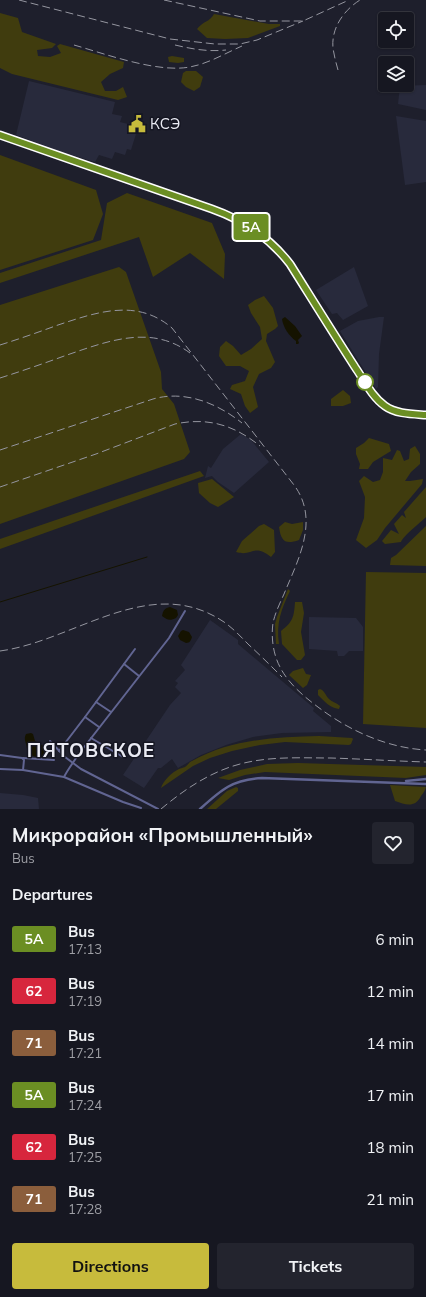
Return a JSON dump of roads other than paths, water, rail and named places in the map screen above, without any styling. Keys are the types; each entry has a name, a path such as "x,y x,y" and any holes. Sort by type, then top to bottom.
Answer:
{"street":[{"path":"0,135 229,215 248,225 280,252 290,264 351,361 378,400 385,406 398,411 426,415"},
{"path":"64,777 70,766 74,764 78,755 99,727 169,638 185,610"},
{"path":"59,751 135,649"},
{"path":"124,664 139,676"},
{"path":"96,702 111,712"},
{"path":"85,717 99,727"},
{"path":"91,738 122,757"},
{"path":"50,741 74,764 158,809"},
{"path":"0,756 54,760"},
{"path":"22,758 24,760 23,770"},
{"path":"0,769 23,770 64,777 141,808 146,802"},
{"path":"200,809 224,788 237,782 251,779 262,778 426,784"},
{"path":"394,782 426,779"}],"waterway":[{"path":"0,602 147,557"}],"railway":[{"path":"19,0 170,39 215,44 240,44 257,40 303,21"},
{"path":"164,0 260,21 303,21 349,0"},
{"path":"338,70 333,48 334,33 344,14 360,0"},
{"path":"74,45 118,58 150,66 166,68 194,66 242,46"},
{"path":"175,45 200,50 226,50"},
{"path":"0,345 87,316 116,310 131,310 145,313 159,319 172,328 294,485 302,498 306,526 304,540 295,568 276,612 272,628 274,651 284,674 293,686 304,696 322,710 358,732 371,738 398,746 426,750"},
{"path":"0,378 98,345 129,338 145,337 160,339 175,344 190,353"},
{"path":"0,450 153,399 165,397 189,397 200,400 222,410 242,423"},
{"path":"0,487 96,454 175,424 187,422 210,422 220,424 240,433 260,446"},
{"path":"0,651 28,645 112,614 140,607 168,604 196,608 224,622 282,677"},
{"path":"161,809 208,776 229,767 251,761 286,758 343,758 426,762"}],"place":[{"name":"КСЭ","path":"137,124"}],"district":[{"name":"ПЯТОВСКОЕ","path":"91,750"}]}
